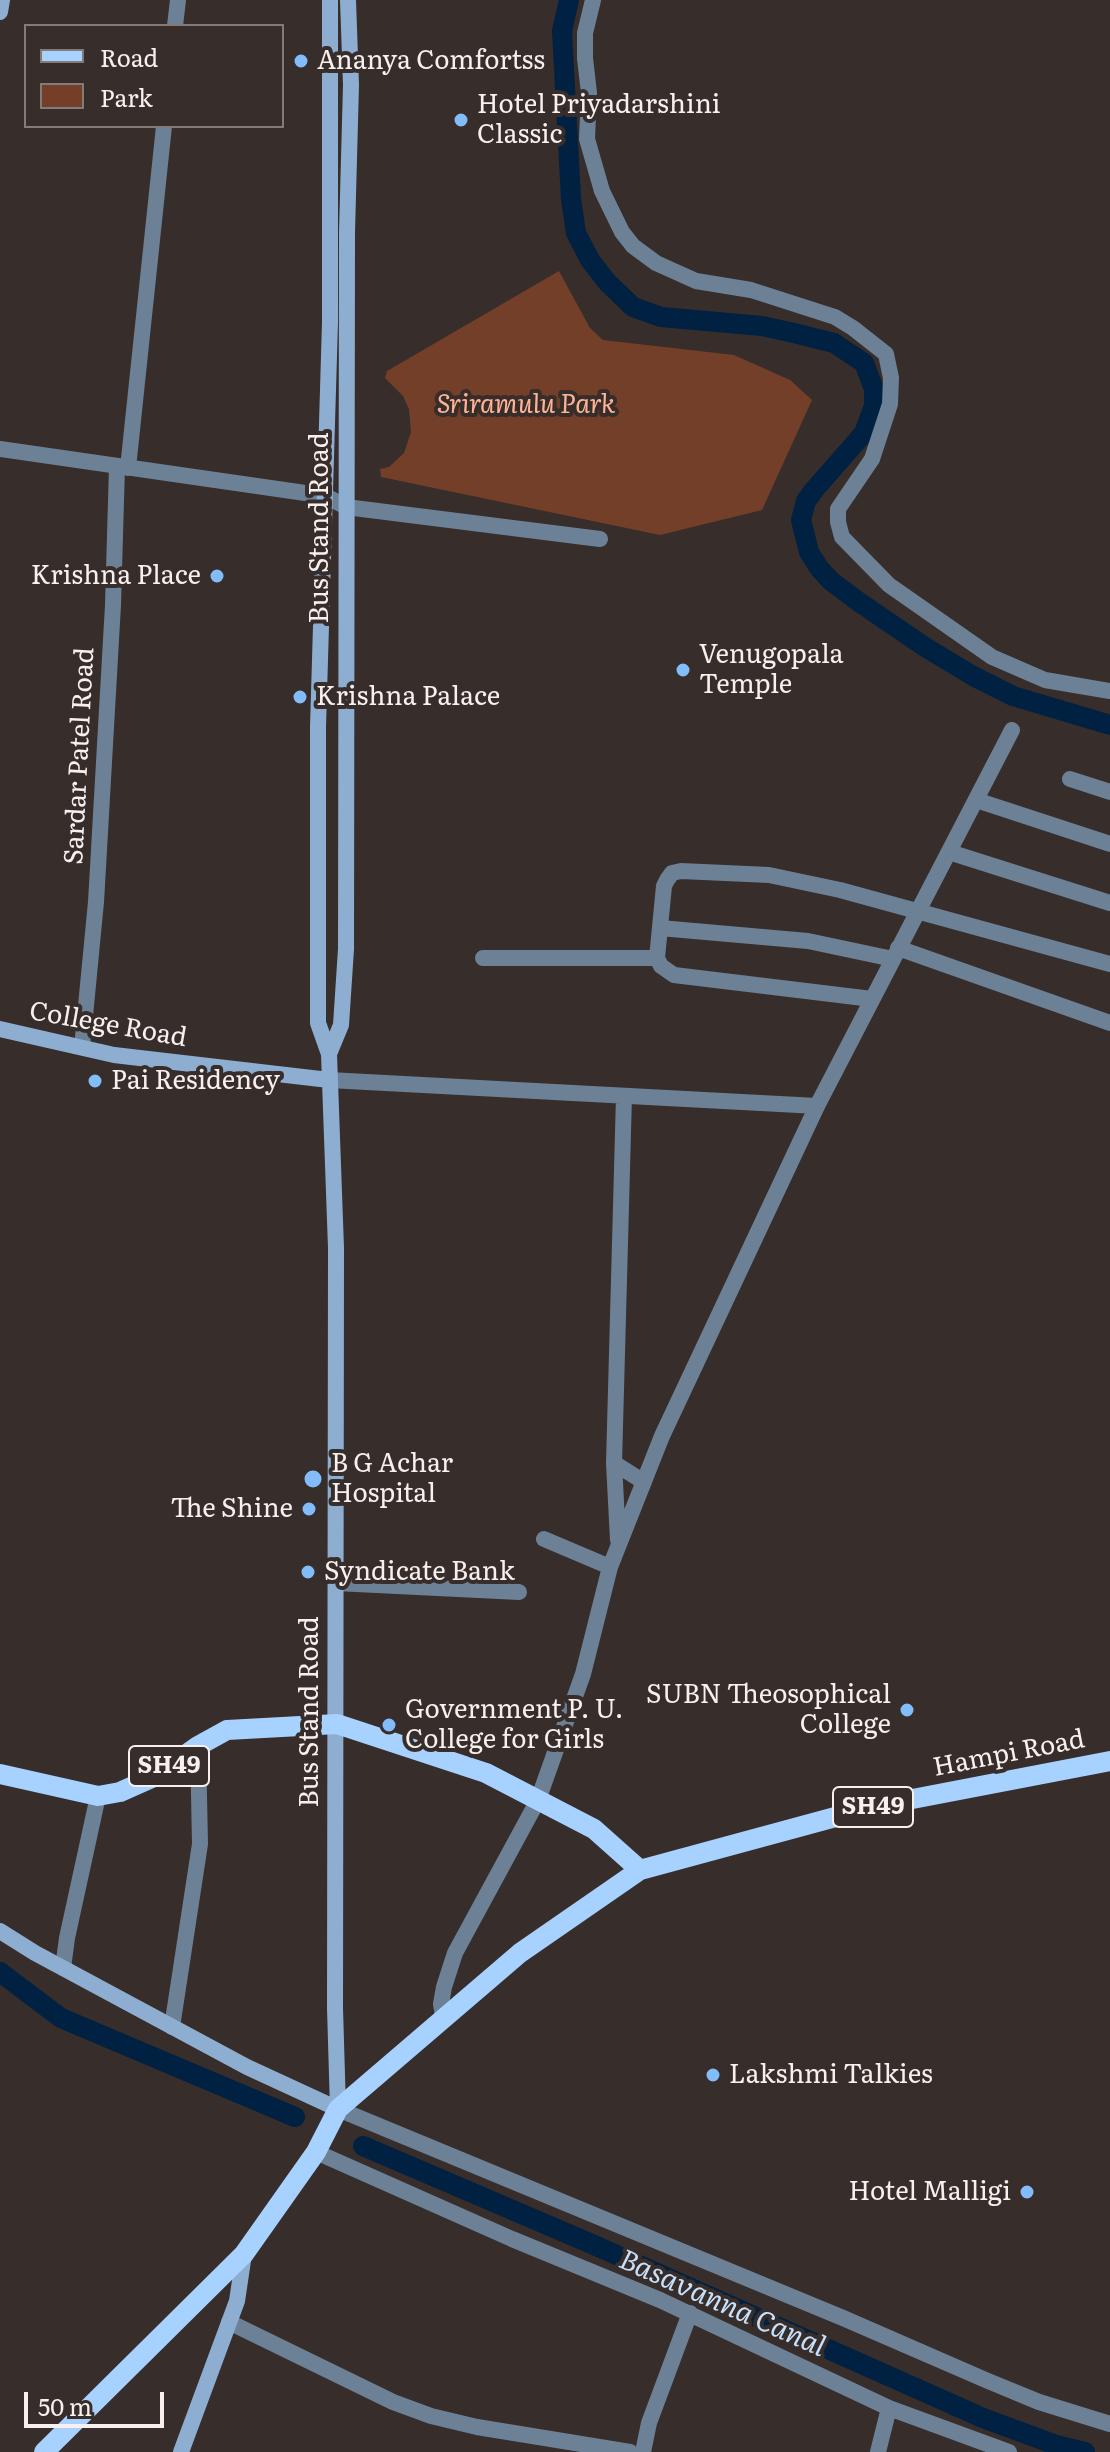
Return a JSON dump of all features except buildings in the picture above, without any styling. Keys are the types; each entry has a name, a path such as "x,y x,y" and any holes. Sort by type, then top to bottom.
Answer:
{"main road":[{"path":"0,12 2,0"},
{"name":"Bus Stand Road","path":"330,0 330,322 318,727 318,1023 329,1054 336,1248 335,2008 338,2109"},
{"name":"Bus Stand Road","path":"329,1054 341,1025 346,949 347,232 351,85 348,0"},
{"name":"College Road","path":"0,1029 114,1055 329,1080"},
{"path":"337,1724 486,1773 594,1829 640,1870"},
{"name":"SH49","path":"0,1774 98,1796 120,1792 156,1776 227,1730 337,1724"},
{"name":"Hampi Road","path":"338,2109 520,1953 640,1870 876,1806 1110,1761"},
{"path":"0,1931 247,2067 338,2109 316,2152 244,2254 44,2452"},
{"path":"181,2452 237,2301 244,2254"}],"street":[{"path":"175,24 178,0"},
{"path":"593,0 585,33 589,93 587,139 602,191 622,232 633,246 656,263 696,281 751,290 835,317 886,354 891,378 890,404 872,459 838,509 842,537 889,585 992,657 1045,680 1110,691"},
{"name":"Sardar Patel Road","path":"82,1047 96,902 123,467 164,128"},
{"path":"0,449 326,496 346,507 600,539"},
{"path":"443,2016 441,2004 444,1987 455,1953 538,1800 583,1674 610,1567 669,1422 817,1106 1012,730"},
{"path":"1070,779 1110,792"},
{"path":"976,800 1110,844"},
{"path":"949,852 1110,903"},
{"path":"872,999 688,978 667,971 657,958 664,886 672,873 681,871 769,875 918,910 1110,964"},
{"path":"660,928 808,941 896,954 1110,1023"},
{"path":"483,958 657,958"},
{"path":"329,1080 817,1106"},
{"path":"618,1546 614,1463 624,1096"},
{"path":"614,1463 644,1482"},
{"path":"544,1539 610,1567"},
{"path":"336,1583 519,1592"},
{"path":"172,2027 200,1844 198,1746"},
{"path":"63,1968 98,1796"},
{"path":"338,2109 1039,2402 1110,2424"},
{"path":"316,2152 512,2239 690,2313 889,2408 1009,2452"},
{"path":"643,2452 658,2396 690,2313"},
{"path":"229,2322 393,2402 431,2416 477,2427 630,2452"},
{"path":"878,2452 889,2408"}],"green space":[{"name":"Sriramulu Park","path":"559,271 590,328 603,340 734,355 790,380 812,400 762,510 660,535 381,477 380,469 389,467 404,453 411,432 409,409 403,396 385,378 387,371"}],"waterway":[{"path":"569,0 562,31 571,199 576,233 590,260 607,282 633,307 661,317 762,326 794,333 834,343 864,363 874,389 874,406 864,433 806,501 801,520 809,552 819,568 859,602 973,676 1013,696 1110,725"},
{"name":"Basavanna Canal","path":"0,1972 61,2018 295,2117"},
{"name":"Basavanna Canal","path":"363,2146 983,2418 1056,2445 1085,2452"}],"place":[{"name":"Ananya Comfortss","path":"301,61"},
{"name":"Hotel Priyadarshini Classic","path":"461,120"},
{"name":"Krishna Place","path":"217,576"},
{"name":"Venugopala Temple","path":"683,670"},
{"name":"Krishna Palace","path":"300,697"},
{"name":"Pai Residency","path":"95,1081"},
{"name":"B G Achar Hospital","path":"313,1479"},
{"name":"The Shine","path":"309,1509"},
{"name":"Syndicate Bank","path":"308,1572"},
{"name":"SUBN Theosophical College","path":"907,1710"},
{"name":"Government P. U. College for Girls","path":"389,1725"},
{"name":"Lakshmi Talkies","path":"713,2075"},
{"name":"Hotel Malligi","path":"1027,2192"}]}
